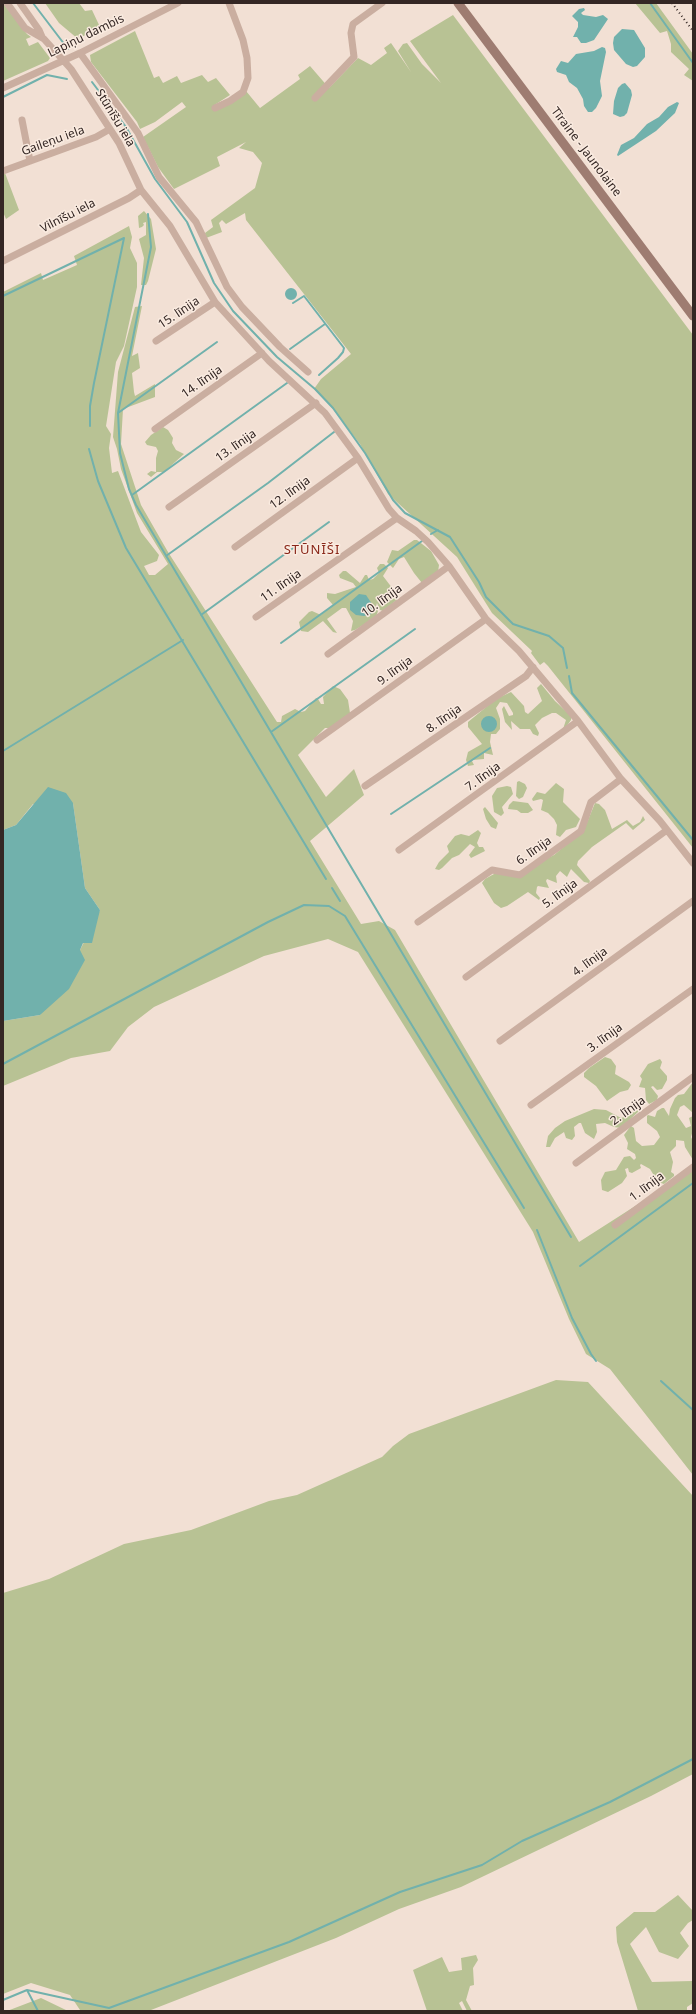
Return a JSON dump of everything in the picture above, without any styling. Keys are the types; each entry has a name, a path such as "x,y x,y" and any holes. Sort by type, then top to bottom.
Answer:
{"main road":[{"name":"Tīraine - Jaunolaine","path":"458,3 693,316"}],"street":[{"path":"7,3 25,28 42,37"},
{"path":"20,3 39,30 42,37"},
{"name":"Lapiņu dambis","path":"3,88 80,53 178,3"},
{"path":"216,108 243,92 248,78 247,58 243,40 229,3"},
{"path":"315,98 354,57 351,33 353,24 382,3"},
{"name":"Stūnīšu iela","path":"42,37 70,68 110,129 141,190 155,204 170,226 215,302 262,353 316,403 335,425 358,458 389,509 397,518 416,531 449,566 486,619 533,667 578,721 621,779 667,830 693,863"},
{"path":"80,53 138,132 159,177 196,222 227,287 242,308 280,347 308,372"},
{"path":"22,120 30,161"},
{"name":"Gaileņu iela","path":"3,171 96,137 110,129"},
{"name":"Vilnīšu iela","path":"3,261 129,198 141,190"},
{"name":"15. līnija","path":"156,341 215,302"},
{"name":"14. līnija","path":"155,429 262,353"},
{"name":"13. līnija","path":"169,507 316,403"},
{"name":"12. līnija","path":"235,547 358,458"},
{"name":"11. līnija","path":"256,616 397,518"},
{"name":"10. līnija","path":"328,654 449,566"},
{"name":"9. līnija","path":"317,740 486,619"},
{"name":"8. līnija","path":"365,786 526,676 533,667"},
{"name":"7. līnija","path":"400,850 578,721"},
{"name":"6. līnija","path":"418,922 492,870 520,875 581,831 590,802 621,779"},
{"name":"5. līnija","path":"466,977 667,830"},
{"name":"4. līnija","path":"500,1041 693,901"},
{"name":"3. līnija","path":"531,1105 693,989"},
{"name":"2. līnija","path":"576,1163 693,1077"},
{"name":"1. līnija","path":"615,1225 693,1167"}],"green space":[{"path":"3,3 31,37 26,39 29,46 38,42 50,58 48,61 3,81"},
{"path":"45,3 79,3 85,11 92,10 100,27 78,39 59,23"},
{"path":"635,3 656,3 693,54 693,81 684,75 689,69 671,52 671,44 667,31 660,33"},
{"path":"453,15 693,335 693,848 548,666 544,662 540,665 531,653 532,651 492,613 457,557 388,494 360,444 332,408 314,389 321,379 351,354 246,220 245,213 226,224 222,220 219,223 222,232 206,238 205,233 213,227 211,220 255,188 262,163 253,152 239,148 246,142 217,157 220,166 174,189 158,167 143,137 186,107 182,102 155,122 140,129 137,122 91,62 90,55 135,31 154,78 159,76 163,83 177,76 181,83 202,75 208,82 216,78 230,95 213,106 246,91 260,108 300,79 298,75 310,66 329,88 358,58 371,65 387,53 384,48 391,43 411,72 398,51 403,44 407,43 422,64 441,83 410,41"},
{"path":"5,173 19,210 6,219 3,212 3,174"},
{"path":"144,211 151,219 156,249 148,281 146,285 141,285 144,258 139,239 146,235 146,222 139,228 138,216"},
{"path":"129,226 132,237 130,248 137,263 137,287 124,346 116,362 106,426 111,434 109,448 112,473 118,471 141,532 159,555 157,561 144,566 149,575 155,575 168,564 137,513 121,469 113,437 118,372 135,307 142,306 132,356 138,353 140,368 132,373 134,392 135,396 155,384 155,397 123,409 121,444 141,505 168,552 277,722 281,722 282,716 295,709 301,712 305,711 316,698 321,704 324,704 323,697 333,686 340,689 348,700 350,713 331,728 325,728 298,755 326,797 354,769 364,795 310,841 361,924 379,921 395,930 579,1242 693,1169 693,1475 610,1369 586,1354 569,1319 533,1232 358,952 328,939 264,956 154,1007 128,1027 110,1051 71,1058 3,1086 3,1021 40,1015 80,950 100,910 85,888 73,803 33,804 16,825 3,830 3,292 41,273 43,280 77,265 74,256"},
{"path":"163,427 168,430 173,438 172,443 176,450 184,454 164,472 157,472 151,477 147,474 151,471 156,472 156,458 158,451 156,447 147,445 145,442 151,435"},
{"path":"414,540 417,540 431,551 439,565 438,572 422,583 404,557 399,559 393,568 387,562 392,550 398,551"},
{"path":"380,564 384,564 388,568 383,576 399,597 398,599 383,611 380,610 377,603 376,606 378,611 376,617 355,630 351,631 353,621 346,608 342,608 327,619 337,633 333,632 323,621 308,632 301,631 299,622 309,612 312,611 321,615 333,605 327,598 327,593 335,594 356,587 353,583 340,578 339,575 343,571 346,571 360,583 365,575 367,575 369,580 373,579 379,573 377,568"},
{"path":"541,684 555,701 571,716 571,720 566,727 563,729 566,720 556,713 552,713 542,718 535,725 539,733 538,736 533,734 530,729 520,729 511,721 512,730 505,722 502,709 504,706 509,716 513,715 513,713 507,703 500,702 496,708 500,719 500,729 496,734 491,734 490,742 493,755 484,753 484,759 473,760 474,765 468,766 466,760 468,752 482,744 468,727 468,722 496,699 511,692 524,706 525,712 528,714 542,701 537,688"},
{"path":"519,781 525,784 527,788 523,797 519,799 516,796 517,782"},
{"path":"556,783 564,789 563,802 580,819 576,827 566,830 560,837 556,835 557,825 554,819 548,813 541,810 543,800 533,801 532,799 537,792 545,794"},
{"path":"507,786 511,787 513,794 502,807 504,813 501,816 494,812 492,796 497,788"},
{"path":"513,801 528,803 533,810 528,813 521,813 517,810 508,809 509,805"},
{"path":"595,803 599,804 605,810 612,829 627,820 633,826 640,822 643,816 645,820 633,830 626,823 592,847 578,861 577,865 590,881 589,883 584,882 571,869 567,877 560,871 556,876 557,883 547,879 546,881 549,888 537,887 536,893 540,898 539,900 528,892 507,906 501,908 494,903 482,883 485,879 494,874 503,873 510,876 554,855 584,830"},
{"path":"485,807 498,823 496,829 491,827 486,819 483,809"},
{"path":"478,830 481,833 477,843 479,847 483,847 485,851 471,858 469,855 475,847 470,844 442,868 439,870 435,869 439,862 449,852 447,846 455,836 461,834 469,836"},
{"path":"605,1057 611,1059 616,1066 615,1074 629,1082 631,1085 628,1090 620,1092 607,1101 596,1086 584,1077 584,1073 589,1068"},
{"path":"660,1059 662,1062 660,1068 667,1076 667,1080 662,1089 657,1090 653,1086 651,1087 658,1096 657,1100 649,1104 646,1100 645,1088 639,1087 642,1079 640,1076 648,1064"},
{"path":"693,1082 693,1113 684,1105 680,1107 677,1115 686,1128 691,1126 689,1118 693,1116 693,1130 691,1137 693,1141 693,1160 685,1147 684,1141 676,1140 676,1146 670,1152 673,1162 671,1172 674,1176 664,1184 658,1182 650,1169 641,1164 641,1168 632,1173 629,1172 628,1168 625,1169 627,1176 622,1183 608,1192 602,1190 601,1180 605,1172 616,1170 624,1157 630,1156 634,1160 636,1158 635,1154 627,1149 628,1143 624,1135 630,1127 631,1126 634,1128 636,1141 642,1146 654,1145 660,1137 657,1131 647,1123 647,1116 655,1117 657,1111 664,1108 669,1116 670,1109 675,1098 678,1095 684,1094"},
{"path":"594,1109 606,1110 621,1118 637,1109 639,1111 621,1128 605,1123 596,1124 597,1132 594,1139 585,1133 581,1123 579,1123 574,1127 575,1136 572,1140 566,1138 564,1132 555,1138 550,1147 546,1147 548,1136 555,1128 565,1121"},
{"path":"556,1380 588,1382 693,1496 693,1774 651,1796 461,1887 399,1909 336,1938 151,2010 83,2011 80,2010 70,1995 31,1983 3,1994 3,1593 49,1579 124,1544 191,1530 269,1501 297,1495 382,1457 393,1446 409,1434"},
{"path":"678,1895 693,1911 693,1920 688,1923 680,1933 689,1946 678,1959 659,1952 646,1927 630,1944 652,1982 692,1981 693,1978 693,2003 687,2007 687,2011 638,2011 617,1942 616,1927 634,1912 655,1912"},
{"path":"476,1955 478,1960 473,1968 474,1985 470,1986 466,2000 472,2011 467,2011 462,2001 459,2003 463,2011 427,2011 413,1970 442,1957 449,1972 462,1970 461,1958"},
{"path":"41,1998 68,2011 7,2011"}],"water":[{"path":"584,8 585,10 581,13 583,15 596,17 603,15 608,19 594,40 581,43 577,37 573,37 578,27 578,22 572,16 579,9"},
{"path":"622,29 634,30 645,48 645,57 637,66 633,67 626,64 614,50 614,37"},
{"path":"602,47 605,48 606,52 600,81 602,96 596,108 592,112 588,112 577,88 569,82 566,75 557,72 556,69 561,61 568,63 576,54 594,51"},
{"path":"625,83 631,90 632,95 627,113 620,117 613,114 614,101 618,88"},
{"path":"677,102 679,103 675,113 656,131 618,156 617,155 621,145 634,138 647,124 659,117 668,107"},
{"path":"289,288 293,288 297,294 293,300 289,300 285,296 285,292"},
{"path":"359,594 366,595 374,607 371,614 364,616 356,615 350,610 350,602"},
{"path":"489,716 495,718 497,724 495,730 489,732 483,730 481,724 483,718"},
{"path":"48,787 66,793 73,803 85,888 100,910 92,943 83,943 80,950 85,960 69,989 40,1015 3,1021 3,830 16,825"}],"waterway":[{"path":"33,3 68,49"},
{"path":"650,3 693,63"},
{"path":"3,97 47,75 67,79"},
{"path":"92,82 126,127 155,179 187,222 214,283 233,311 277,357 315,389 333,408 365,453 393,500 405,513 450,537 479,582 486,597 513,624 549,636 563,648 567,668"},
{"path":"148,214 151,247 118,413 120,453 129,489 136,505 571,1237"},
{"path":"3,296 124,238"},
{"path":"90,426 90,406 94,383 124,238"},
{"path":"293,303 304,296 344,348 343,352 338,358 319,375"},
{"path":"290,349 325,324"},
{"path":"118,413 217,342"},
{"path":"132,495 287,383"},
{"path":"166,556 268,483 334,432"},
{"path":"89,449 98,481 126,548 326,879"},
{"path":"201,615 329,522"},
{"path":"431,534 438,530"},
{"path":"281,643 422,541"},
{"path":"271,732 415,629"},
{"path":"3,751 183,640"},
{"path":"569,676 572,693 693,840"},
{"path":"391,814 490,748"},
{"path":"332,888 340,901"},
{"path":"3,1064 268,922 304,905 329,906 345,916 524,1208"},
{"path":"580,1266 693,1183"},
{"path":"537,1230 572,1318 596,1361"},
{"path":"661,1381 693,1410"},
{"path":"3,2000 27,1990 109,2008 289,1942 400,1892 482,1865 522,1841 610,1802 693,1759"},
{"path":"27,1990 38,2011"}],"railway":[{"path":"672,3 693,31"}],"district":[{"name":"STŪNĪŠI","path":"312,550"}]}
